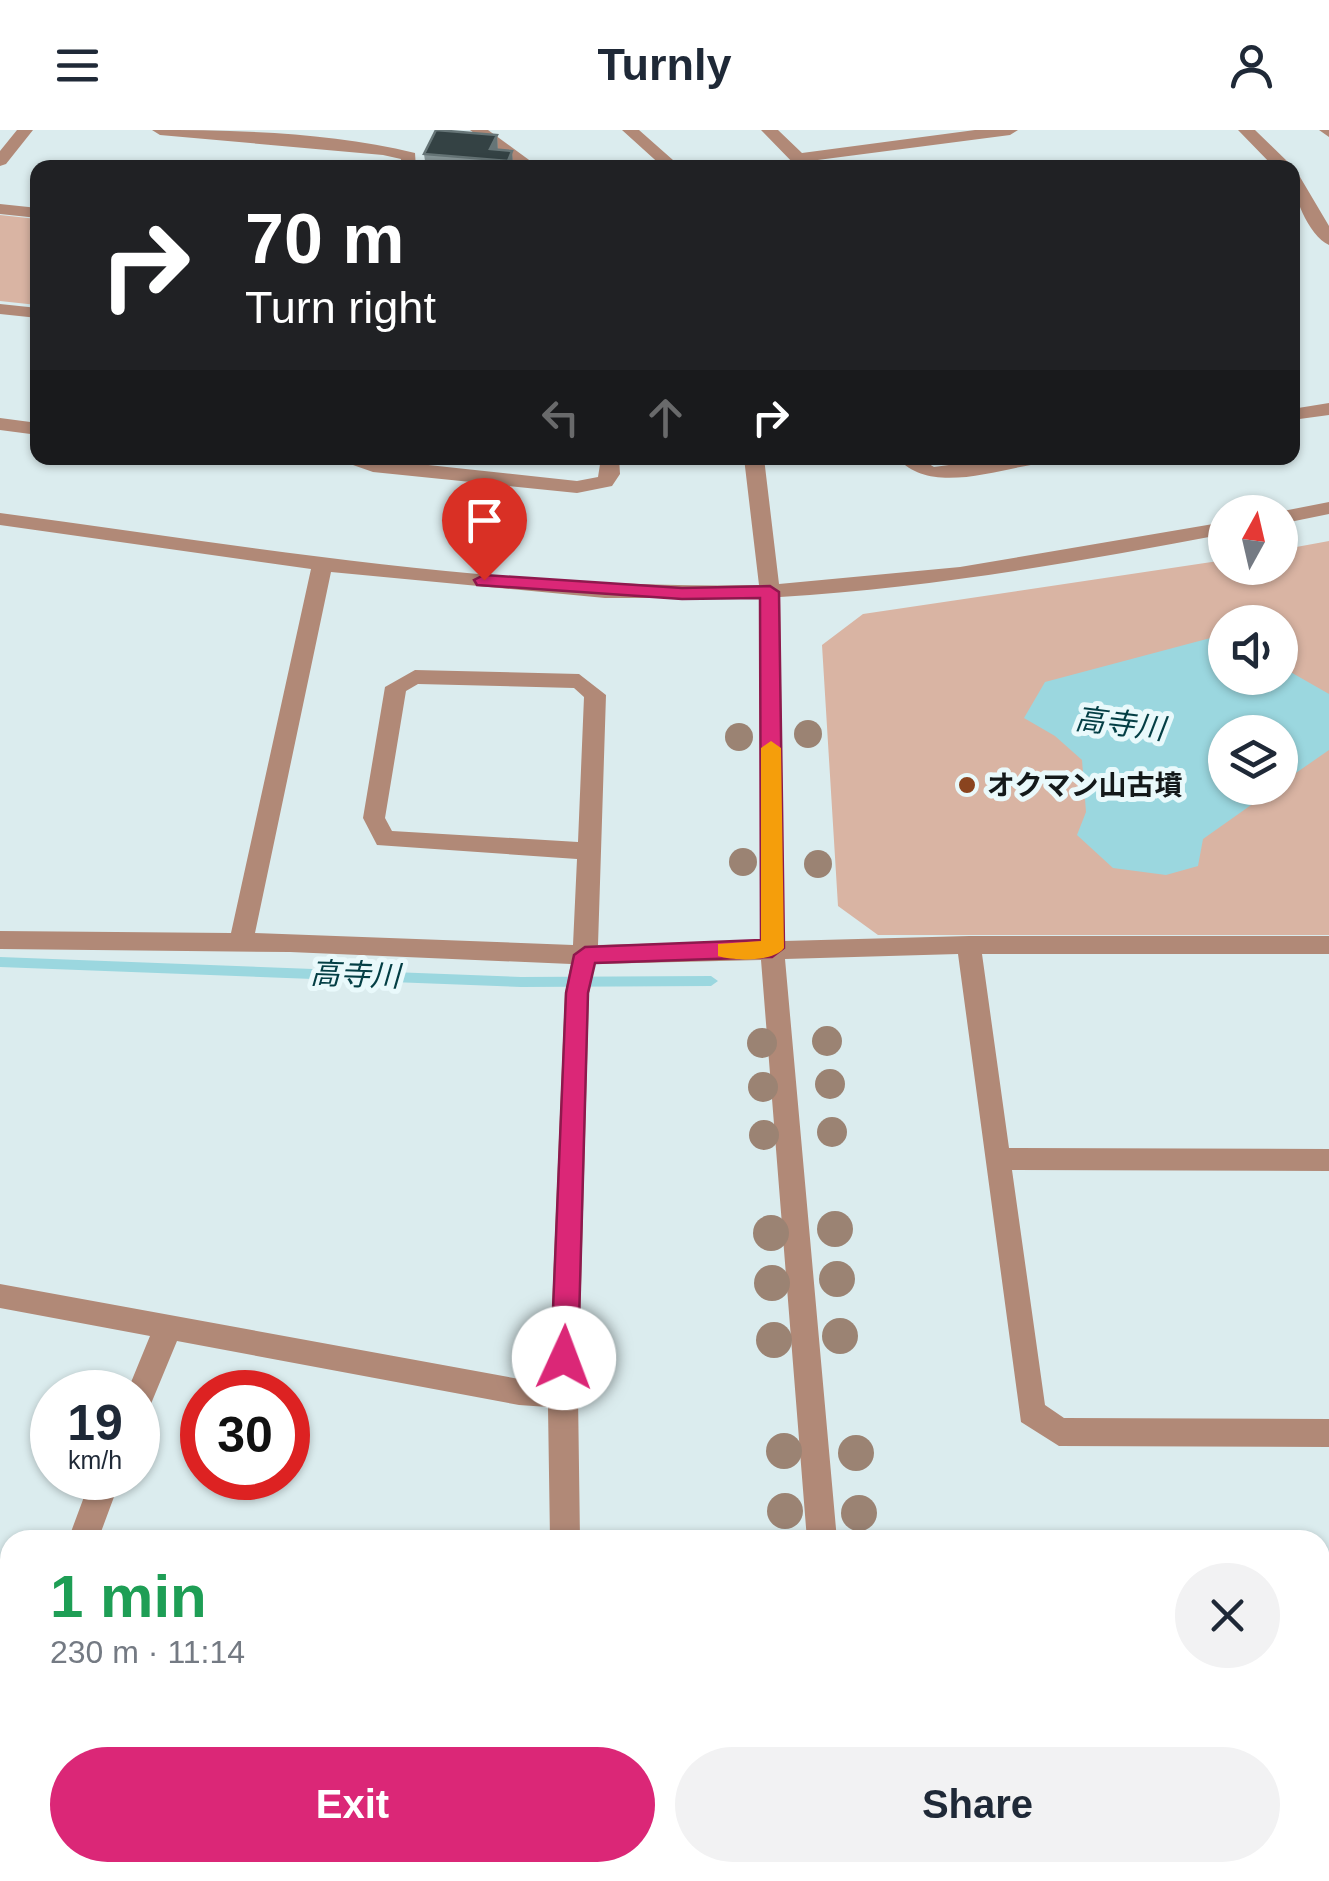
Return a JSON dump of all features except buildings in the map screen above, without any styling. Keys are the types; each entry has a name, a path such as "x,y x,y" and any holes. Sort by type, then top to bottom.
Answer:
{"street":[{"path":"0,160 25,130"},
{"path":"160,130 383,150 409,156 409,160"},
{"path":"478,130 521,160"},
{"path":"630,130 665,160"},
{"path":"770,130 802,160"},
{"path":"817,160 1010,130"},
{"path":"1246,130 1277,160"},
{"path":"1300,190 1328,234"},
{"path":"0,209 30,211"},
{"path":"0,309 30,311"},
{"path":"1300,413 1329,408"},
{"path":"0,424 30,428"},
{"path":"369,465 578,487 604,482 610,465"},
{"path":"755,465 770,592 772,948 821,1530"},
{"path":"916,465 934,473 989,465"},
{"path":"1298,514 1329,508"},
{"path":"0,519 323,562 586,589 770,592 1031,564 1208,531"},
{"path":"241,943 323,562"},
{"path":"564,1530 563,1395 577,993 585,955 595,695 580,680 415,677 396,687 374,818 385,839 588,851"},
{"path":"0,940 241,943 585,955 968,945 1329,945"},
{"path":"968,945 1030,1412 1059,1432 1329,1433"},
{"path":"998,1159 1329,1160"},
{"path":"0,1296 520,1392 563,1395"},
{"path":"151,1370 169,1325"},
{"path":"87,1530 98,1500"}],"shaded area":[{"path":"0,215 30,218 30,304 0,301"},
{"path":"1329,541 1329,935 878,935 838,906 822,645 863,614 1208,563 1208,585 1298,585 1298,547"}],"water":[{"path":"1208,639 1208,695 1298,695 1298,676 1329,694 1329,750 1298,772 1298,715 1208,715 1208,805 1251,805 1203,839 1198,866 1166,875 1113,868 1077,835 1086,812 1082,760 1055,736 1024,718 1045,682"}],"waterway":[{"name":"高寺川","path":"0,962 521,982 711,981"}],"slow traffic":[{"path":"726,950 772,948 771,748"}],"place":[{"name":"オクマン山古墳","path":"967,785"}],"route":[{"path":"484,580 682,594 770,592 772,948 585,955 577,993 564,1358"}]}
